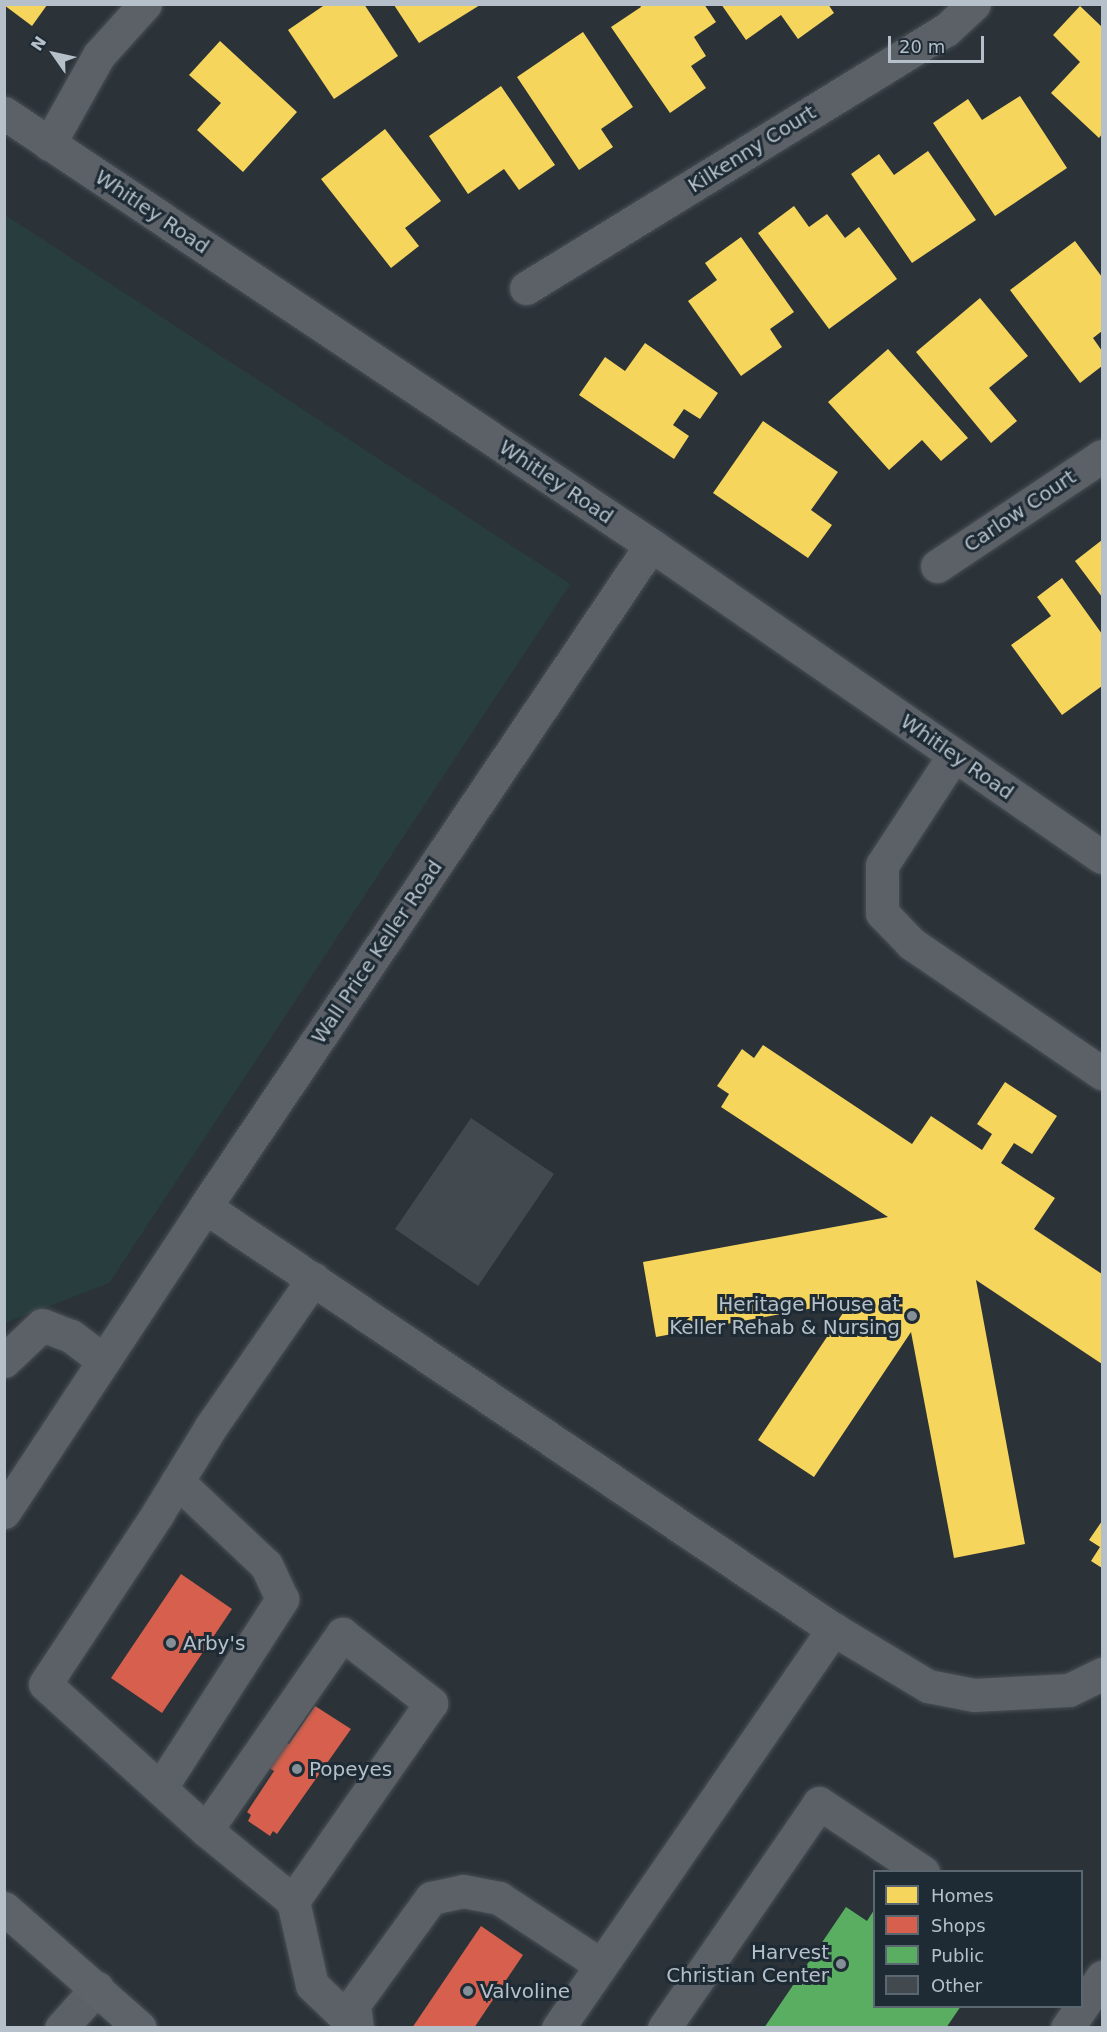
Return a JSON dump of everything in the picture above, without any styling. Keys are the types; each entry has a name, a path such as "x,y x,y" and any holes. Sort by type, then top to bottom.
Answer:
{"main road":[{"path":"4,1908 141,2028"}],"street":[{"path":"49,144 99,55 145,4"},
{"name":"Kilkenny Court","path":"526,288 946,30 974,4"},
{"name":"Whitley Road","path":"4,113 651,545 1102,857"},
{"name":"Carlow Court","path":"937,566 1102,456"},
{"name":"Wall Price Keller Road","path":"4,1512 205,1207 651,545"},
{"path":"954,755 882,865 882,913 912,944 1102,1073"},
{"path":"205,1207 833,1629 928,1686 974,1695 1069,1690 1102,1674"},
{"path":"313,1279 212,1425 45,1684 206,1830 292,1901 312,1985 356,2027"},
{"path":"4,1361 42,1325 71,1336 104,1360"},
{"path":"161,1787 282,1599 266,1565 177,1480"},
{"path":"558,2028 833,1629"},
{"path":"206,1830 342,1634 431,1703 292,1901"},
{"path":"664,2028 819,1803 920,1870"},
{"path":"356,2027 354,2004 431,1898 463,1891 499,1898 601,1965"},
{"path":"1083,2005 1102,1977"},
{"path":"61,2028 97,1988"},
{"path":"1067,2028 1081,2008"}],"green space":[{"path":"5,215 570,584 109,1283 5,1323"}],"building: Homes":[{"path":"326,4 364,4 398,56 334,99 288,30"},
{"path":"639,4 704,4 716,22 694,37 706,56 691,66 706,88 670,113 611,27 641,7"},
{"path":"721,4 828,4 834,13 798,39 781,15 746,40"},
{"path":"4,5 47,5 32,26"},
{"path":"394,5 480,5 419,43"},
{"path":"1080,6 1102,27 1102,134 1099,138 1051,93 1080,62 1053,35"},
{"path":"583,32 633,107 601,129 613,147 579,170 517,77"},
{"path":"220,41 297,112 243,172 197,130 221,103 189,75"},
{"path":"501,86 555,165 519,190 504,169 468,194 429,136"},
{"path":"1020,96 1067,168 995,216 933,123 968,99 982,120"},
{"path":"385,129 441,201 405,228 419,246 391,268 321,179"},
{"path":"928,151 976,220 912,263 851,174 879,154 894,175"},
{"path":"794,206 809,227 827,214 845,238 859,227 897,279 829,329 758,233"},
{"path":"741,237 794,312 770,329 782,347 741,376 688,301 717,280 705,263"},
{"path":"1075,241 1102,277 1102,331 1093,338 1102,351 1102,366 1080,383 1010,290"},
{"path":"980,298 1028,356 989,388 1017,421 991,443 916,352"},
{"path":"645,343 718,393 700,419 684,409 673,425 689,436 674,459 579,395 605,357 625,371"},
{"path":"888,349 968,438 941,461 922,440 889,470 828,402"},
{"path":"763,421 838,472 811,510 832,525 808,558 713,493"},
{"path":"1102,540 1102,597 1075,561"},
{"path":"1062,578 1102,634 1102,686 1062,715 1011,645 1051,616 1037,597"},
{"name":"Heritage House at Keller Rehab & Nursing","path":"763,1045 912,1144 931,1116 982,1150 992,1134 977,1124 1005,1082 1057,1116 1032,1154 1014,1143 1001,1163 1055,1198 1034,1229 1102,1274 1102,1364 976,1280 1025,1544 954,1558 911,1332 814,1477 758,1440 851,1301 656,1337 643,1262 888,1217 721,1107 729,1094 717,1086 742,1049 754,1058"},
{"path":"1102,1521 1102,1568 1091,1561 1100,1547 1089,1540"}],"building: Shops":[{"name":"Arby's","path":"181,1574 232,1609 162,1713 111,1678"},
{"name":"Popeyes","path":"315,1706 351,1729 277,1834 273,1831 270,1836 248,1821 251,1815 247,1812 274,1771 268,1767 284,1742 289,1744"},
{"name":"Valvoline","path":"481,1926 523,1955 474,2028 412,2028"}],"building: Public":[{"name":"Harvest Christian Center","path":"846,1907 867,1921 873,1912 873,2008 960,2008 946,2028 764,2028"}],"building: Other":[{"path":"471,1118 554,1174 478,1286 395,1229"}],"place":[{"name":"Heritage House at Keller Rehab & Nursing","path":"912,1316"},
{"name":"Arby's","path":"171,1643"},
{"name":"Popeyes","path":"297,1769"},
{"name":"Harvest Christian Center","path":"841,1964"},
{"name":"Valvoline","path":"468,1991"}]}
